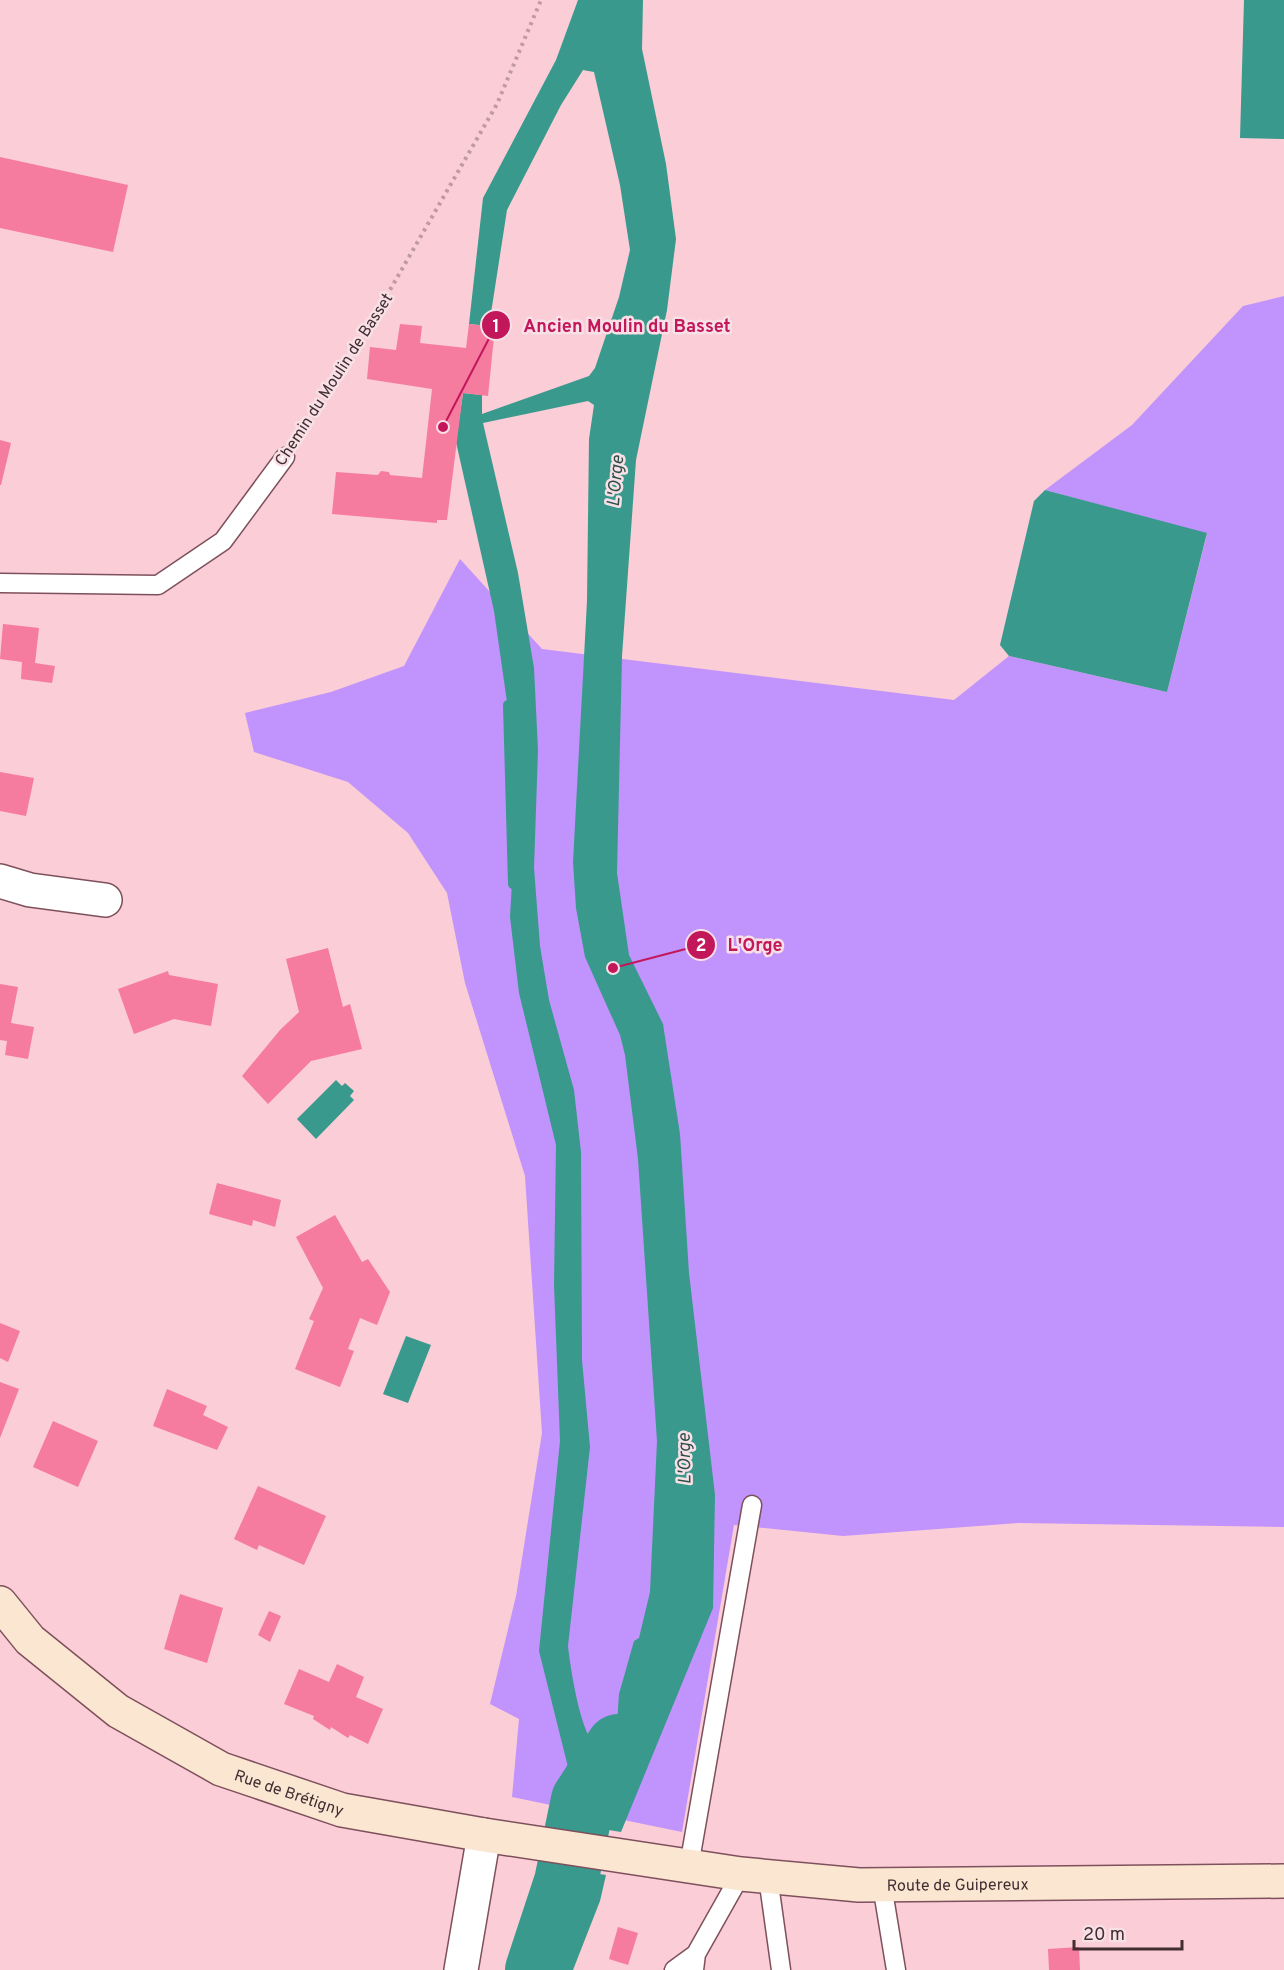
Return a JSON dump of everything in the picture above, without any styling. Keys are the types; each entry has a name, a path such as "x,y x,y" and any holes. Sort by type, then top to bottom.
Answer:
{"street":[{"path":"0,881 30,890 105,900"},
{"name":"Rue de Brétigny","path":"0,1603 30,1640 118,1711 221,1769 342,1810 484,1835 634,1857"},
{"path":"461,1970 484,1835"},
{"name":"Route de Guipereux","path":"634,1857 755,1875 882,1885 1284,1881"}],"lane":[{"name":"Chemin du Moulin de Basset","path":"0,583 158,585 223,541 285,457"},
{"path":"689,1866 752,1505"},
{"path":"674,1970 695,1962 755,1875"},
{"path":"755,1875 780,1970"},
{"path":"882,1885 896,1970"}],"path":[{"name":"Chemin du Moulin de Basset","path":"285,457 349,361 435,215 497,104 541,0"}],"shaded area":[{"path":"1284,296 1284,1527 1019,1523 843,1536 734,1525 682,1832 512,1797 519,1719 490,1704 516,1596 542,1433 525,1176 465,983 447,893 408,833 348,782 254,752 245,713 331,692 404,666 460,559 542,649 954,700 1009,656 1167,692 1207,534 1045,490 1132,425 1243,306"}],"water":[{"path":"578,0 643,0 642,49 666,164 676,239 667,310 636,460 622,656 617,873 629,955 663,1024 680,1134 689,1273 715,1495 713,1608 621,1832 561,1822 569,1771 539,1651 560,1441 554,1285 556,1145 519,993 510,917 515,829 507,702 494,611 456,442 463,393 482,395 482,414 589,376 595,368 619,297 630,250 620,185 594,72 583,70 561,105 507,210 489,326 469,324 483,198 556,60","holes":["588,401 594,405 589,439 587,601 573,862 576,908 585,957 620,1035 625,1055 638,1159 657,1441 650,1592 639,1638 634,1641 619,1694 617,1724 599,1748 587,1732 582,1718 568,1646 590,1447 582,1360 581,1152 574,1090 549,1000 540,946 534,868 538,750 534,668 518,573 483,423"]},
{"path":"1244,0 1284,0 1284,139 1240,138"},
{"path":"1045,490 1207,533 1167,692 1009,656 1000,645 1034,501"},
{"path":"336,1080 342,1086 345,1083 354,1091 350,1096 354,1100 316,1139 297,1119"},
{"path":"406,1336 431,1345 408,1403 383,1394"},
{"path":"554,1867 606,1875 600,1901 573,1970 508,1970"}],"building":[{"path":"0,157 128,185 113,252 0,228"},
{"path":"400,324 422,326 420,343 466,348 469,324 495,327 488,396 463,393 447,520 437,520 437,523 332,514 336,472 378,475 381,471 389,472 390,475 422,478 432,389 367,379 370,347 396,350"},
{"path":"0,440 11,443 1,485 0,485"},
{"path":"3,624 39,628 35,663 55,666 52,683 21,679 22,662 0,659"},
{"path":"0,772 34,778 26,816 0,811"},
{"path":"328,948 343,1007 350,1004 362,1049 311,1061 268,1104 242,1076 280,1030 299,1012 286,959"},
{"path":"168,971 169,975 218,984 211,1026 174,1019 134,1034 118,989"},
{"path":"0,984 18,987 11,1023 34,1027 28,1059 5,1055 7,1041 0,1040"},
{"path":"217,1183 281,1200 275,1227 253,1220 252,1226 209,1214"},
{"path":"335,1215 362,1262 368,1259 390,1292 377,1325 360,1318 348,1349 354,1351 340,1387 295,1369 314,1321 309,1319 323,1288 296,1237"},
{"path":"0,1323 20,1331 8,1362 0,1358"},
{"path":"0,1382 19,1389 0,1438"},
{"path":"167,1389 207,1406 203,1415 228,1427 217,1450 153,1426"},
{"path":"53,1421 98,1441 78,1487 33,1467"},
{"path":"258,1486 326,1516 304,1565 259,1545 257,1550 234,1539"},
{"path":"180,1594 223,1608 207,1663 164,1649"},
{"path":"269,1611 281,1616 270,1642 258,1635"},
{"path":"337,1664 364,1677 356,1697 383,1709 368,1744 350,1735 348,1738 331,1727 330,1730 313,1719 314,1716 284,1704 299,1669 329,1682"},
{"path":"618,1927 638,1933 628,1965 609,1959"},
{"path":"1079,1947 1080,1970 1049,1970 1048,1949"}],"waterway":[{"path":"508,705 513,884"},
{"name":"L'Orge","path":"537,1970 566,1882 583,1800 618,1746"}],"place":[{"name":"Ancien Moulin du Basset","path":"443,427"},
{"name":"L'Orge","path":"613,968"}]}
